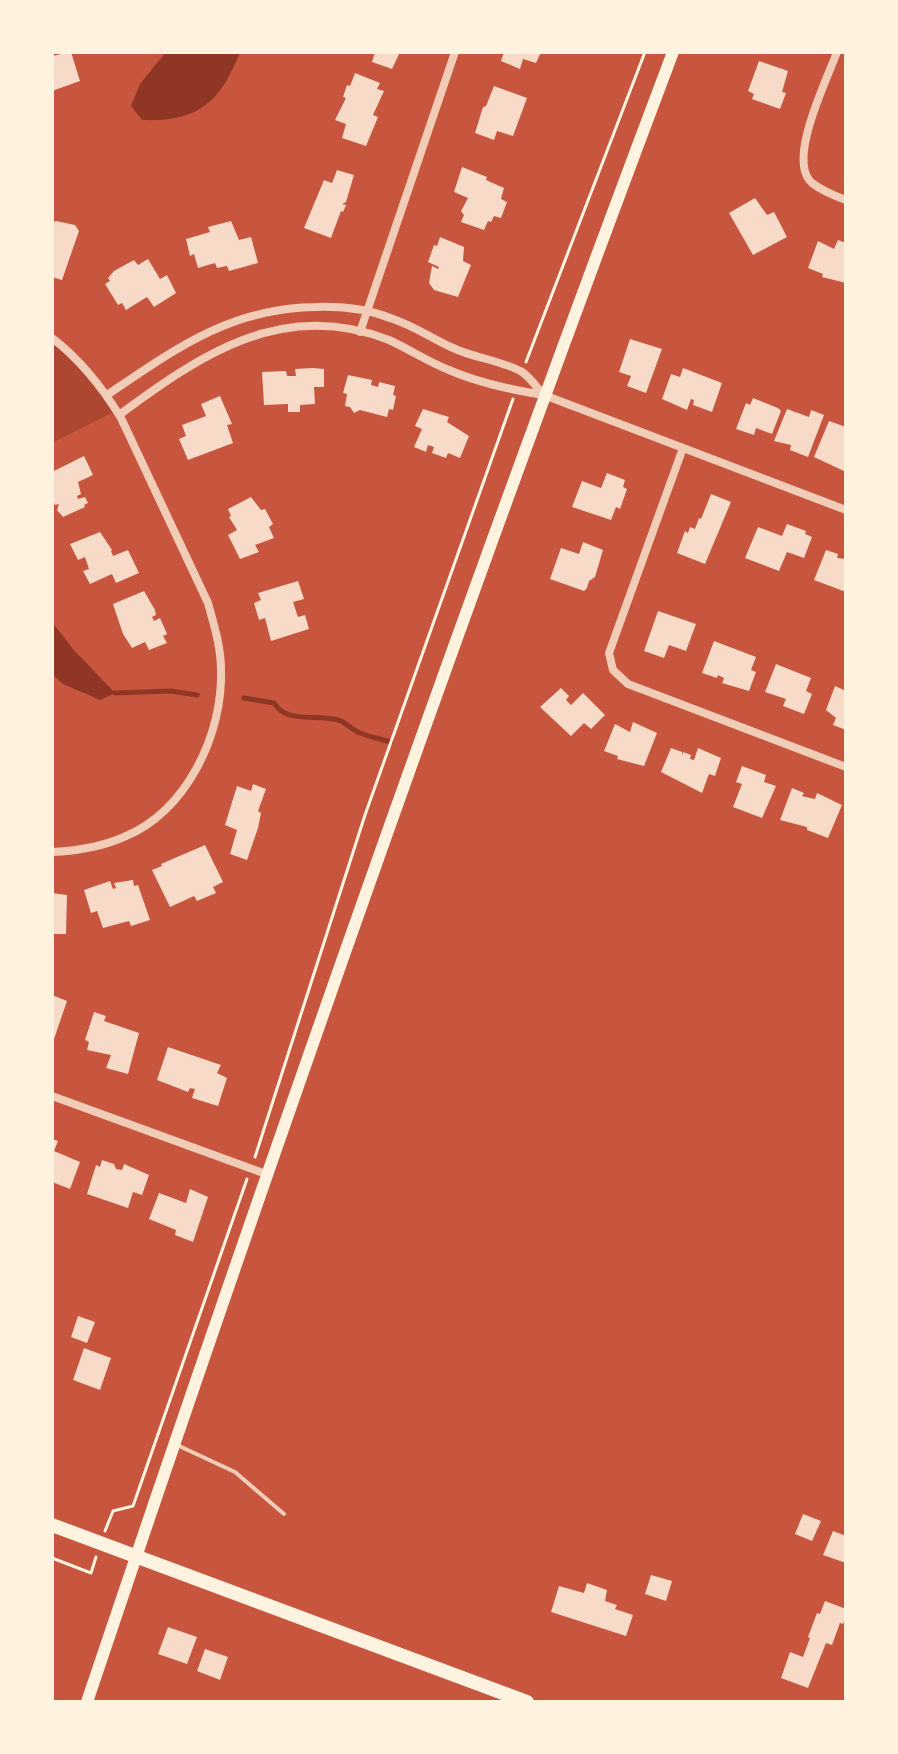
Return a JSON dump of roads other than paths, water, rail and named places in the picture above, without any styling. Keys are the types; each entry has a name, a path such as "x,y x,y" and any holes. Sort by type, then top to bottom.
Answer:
{"main road":[{"path":"87,1702 266,1174 544,395 673,52"},
{"path":"52,1525 527,1702"}],"street":[{"path":"360,332 455,52"},
{"path":"837,52 804,140 802,164 810,182 846,200"},
{"path":"107,395 184,343 221,325 255,313 288,307 331,306 366,310 394,319 456,349 522,372 544,395"},
{"path":"119,415 161,384 225,345 287,328 328,327 386,339 449,370 516,391 544,395 846,510"},
{"path":"52,338 83,365 119,415 208,603 221,667 221,699 205,756 170,804 152,821 127,837 75,851 52,852"},
{"path":"683,448 609,653 613,670 628,684 659,697 846,767"},
{"path":"52,1096 266,1174"}],"lane":[{"path":"174,1444 235,1472 284,1514"}],"waterway":[{"path":"115,693 171,691 197,695"},
{"path":"244,698 274,703 286,714 294,716 338,720 360,733 391,742"}]}
